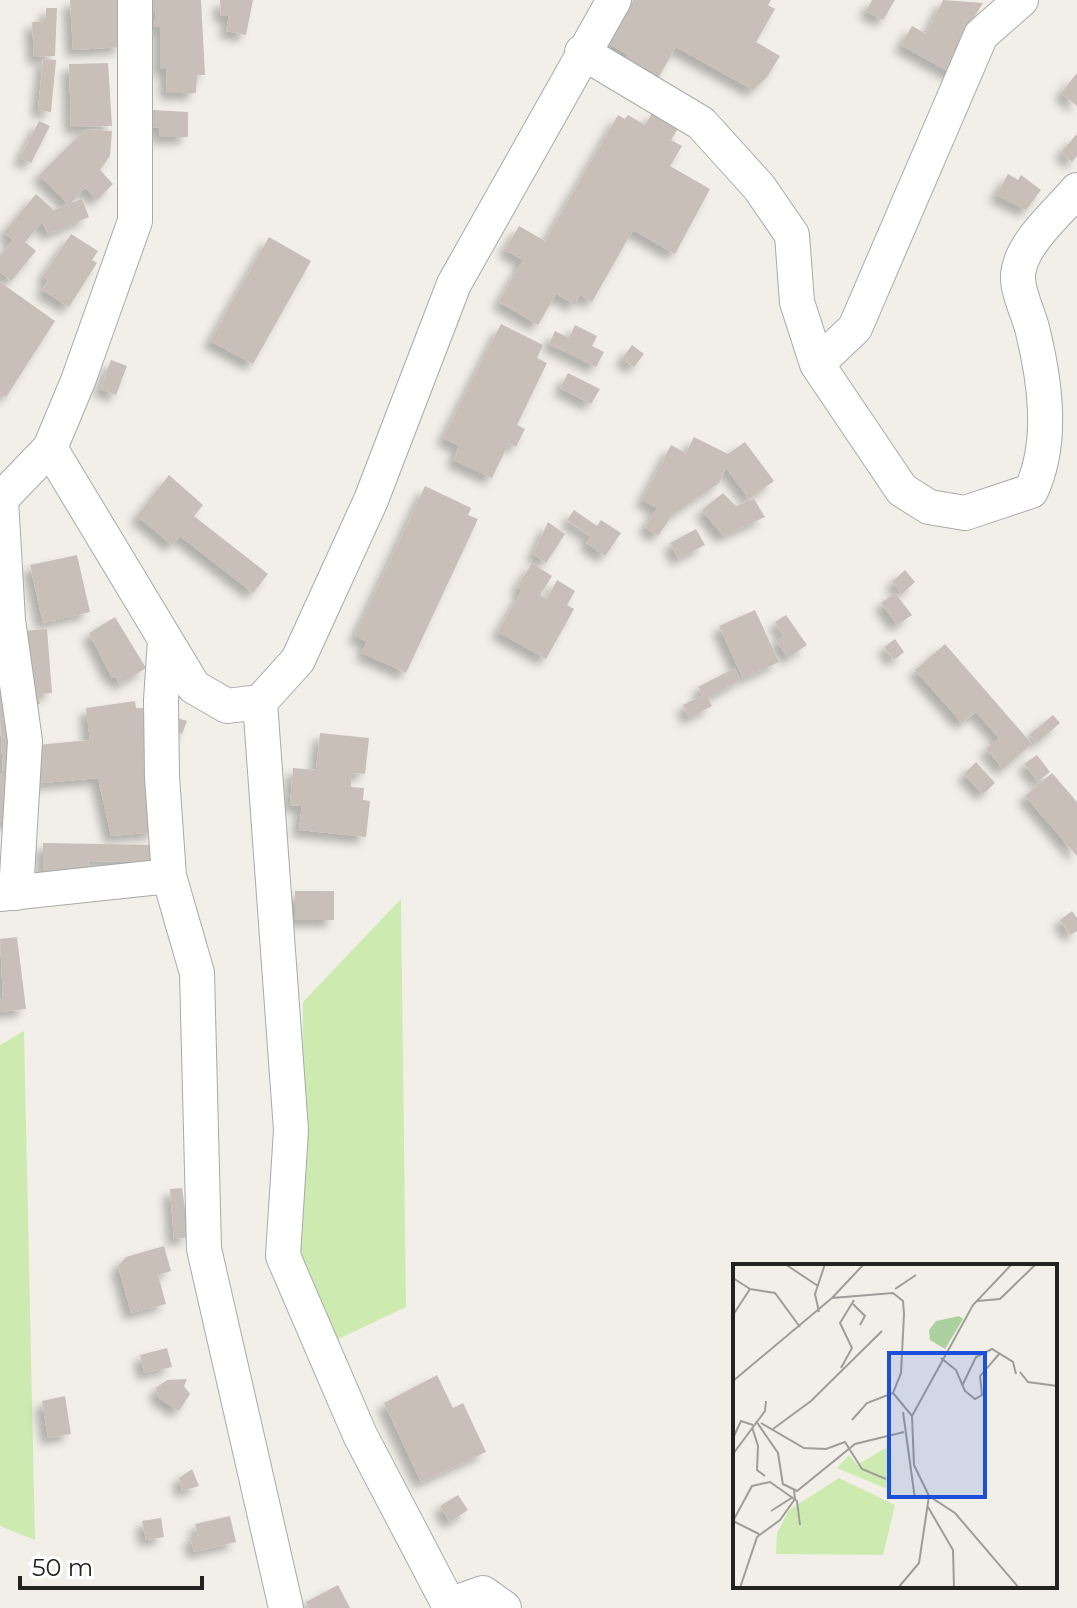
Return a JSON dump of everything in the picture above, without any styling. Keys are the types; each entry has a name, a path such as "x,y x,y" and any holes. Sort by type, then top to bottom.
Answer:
{"street":[{"path":"135,0 135,221 78,381 50,448 1,500 8,620 25,741 8,893 169,876"},
{"path":"50,448 194,687 227,706 260,702 298,660 371,500 454,284 614,0"},
{"path":"817,364 855,328 981,35 1021,0"},
{"path":"582,52 701,123 759,187 792,235 797,302 817,364 902,490 929,507 965,513 1031,491 1041,470 1045,404 1033,332 1018,276 1026,251 1077,190"},
{"path":"165,640 161,731 169,876 197,973 204,1249 286,1608"},
{"path":"260,702 291,1130 283,1256 360,1435 449,1606 483,1593 504,1608"}],"green space":[{"path":"401,899 406,1307 334,1341 300,1262 303,1002"},
{"path":"24,1031 35,1540 0,1526 0,1045"}],"building":[{"path":"70,0 119,0 122,47 73,50"},
{"path":"152,0 201,0 205,75 197,75 196,93 167,93 166,69 160,69 160,27 154,27 156,11 152,11"},
{"path":"220,0 253,0 246,35 226,31 229,16 221,16"},
{"path":"633,0 771,0 768,5 775,9 756,42 780,56 767,77 753,90 676,47 657,80 624,62 628,55 608,43"},
{"path":"872,0 895,0 883,20 866,11"},
{"path":"943,0 983,3 958,43 973,52 958,77 901,45 912,26 926,34"},
{"path":"46,8 57,8 55,56 34,57 32,22 46,21"},
{"path":"43,59 56,60 51,112 38,110"},
{"path":"108,63 112,126 71,127 69,64"},
{"path":"1077,73 1077,106 1061,93"},
{"path":"153,110 188,112 188,137 159,137 159,128 151,127"},
{"path":"653,112 679,127 671,140 682,146 670,166 710,189 675,254 633,230 592,302 580,295 575,305 556,294 538,325 499,302 523,260 505,250 519,226 545,241 618,115 625,119 628,115 645,125"},
{"path":"39,121 50,126 31,163 20,158"},
{"path":"86,129 112,131 110,156 100,170 113,184 97,200 85,188 71,203 82,199 89,217 48,234 42,222 25,242 36,251 11,281 0,272 0,255 13,240 4,232 36,194 52,211 68,204 39,175"},
{"path":"1077,134 1077,156 1072,162 1061,152"},
{"path":"1008,174 1018,180 1021,175 1041,190 1026,210 996,195"},
{"path":"71,234 98,251 92,260 97,263 69,307 42,290 48,280 43,276"},
{"path":"269,237 311,261 253,364 210,341"},
{"path":"0,282 55,321 6,397 0,394"},
{"path":"501,324 543,345 537,358 547,363 517,425 525,429 516,447 509,443 492,478 453,460 459,446 443,438"},
{"path":"575,325 597,336 592,346 604,352 596,367 549,344 555,331 569,338"},
{"path":"632,345 644,354 634,367 622,359"},
{"path":"111,360 127,366 116,395 100,389"},
{"path":"568,373 600,389 591,404 560,388"},
{"path":"694,437 728,454 745,442 774,481 749,499 726,468 719,483 672,515 658,536 645,527 657,508 642,500 671,445 686,453"},
{"path":"169,475 203,505 194,516 268,574 253,593 180,536 172,545 137,516"},
{"path":"425,486 471,508 468,515 478,519 406,673 362,653 367,642 355,636"},
{"path":"723,493 736,506 754,499 765,517 723,536 702,510"},
{"path":"574,510 597,526 601,520 621,533 605,556 586,543 591,536 567,520"},
{"path":"548,522 565,534 546,563 533,554"},
{"path":"696,529 705,545 678,559 670,543"},
{"path":"77,555 90,612 43,623 30,565"},
{"path":"532,563 552,576 540,595 547,599 557,580 575,591 567,605 574,609 546,659 498,632 522,590 517,587"},
{"path":"905,570 915,582 902,594 892,582"},
{"path":"895,593 912,615 897,625 881,603"},
{"path":"755,610 779,662 743,679 719,626"},
{"path":"786,615 807,645 788,658 776,641 784,636 775,622"},
{"path":"115,617 146,668 120,684 115,676 112,678 89,633"},
{"path":"47,629 52,693 38,694 40,704 26,706 21,631"},
{"path":"895,639 904,652 894,660 884,647"},
{"path":"945,644 1032,744 1003,769 986,749 999,738 976,712 962,723 915,670"},
{"path":"735,668 741,680 708,698 712,706 689,718 683,705 703,695 698,687"},
{"path":"0,678 13,717 0,718"},
{"path":"135,701 136,708 143,708 156,832 111,836 98,778 43,783 43,788 29,789 26,746 90,740 86,708"},
{"path":"167,715 187,721 182,734 163,727"},
{"path":"1053,715 1060,723 1037,743 1029,735"},
{"path":"0,720 12,720 19,770 3,771"},
{"path":"320,733 369,738 365,774 352,773 351,787 364,788 363,800 370,801 366,837 299,830 302,806 290,805 293,768 316,770"},
{"path":"1037,755 1050,772 1038,781 1024,764"},
{"path":"976,762 995,783 983,794 964,774"},
{"path":"0,773 13,773 16,822 0,822"},
{"path":"1052,773 1077,802 1077,856 1025,796"},
{"path":"43,843 156,845 156,862 90,861 90,872 43,871"},
{"path":"295,891 334,891 334,920 295,920"},
{"path":"1072,911 1077,918 1077,931 1070,935 1060,920"},
{"path":"17,937 26,1009 0,1012 0,999 3,999 0,939"},
{"path":"182,1188 189,1237 174,1239 170,1189"},
{"path":"164,1246 171,1271 158,1275 166,1304 131,1313 118,1266 126,1257"},
{"path":"167,1348 172,1367 144,1373 140,1355"},
{"path":"437,1375 453,1408 463,1403 486,1452 421,1482 384,1403"},
{"path":"187,1379 184,1386 190,1394 179,1411 159,1398 156,1388 167,1380"},
{"path":"65,1396 71,1434 48,1438 42,1401"},
{"path":"192,1469 199,1486 182,1491 179,1478"},
{"path":"458,1495 468,1510 450,1522 440,1506"},
{"path":"230,1516 236,1542 194,1552 190,1537 198,1535 195,1524"},
{"path":"161,1518 164,1537 146,1540 142,1521"},
{"path":"338,1585 350,1608 309,1608 306,1602"}]}
